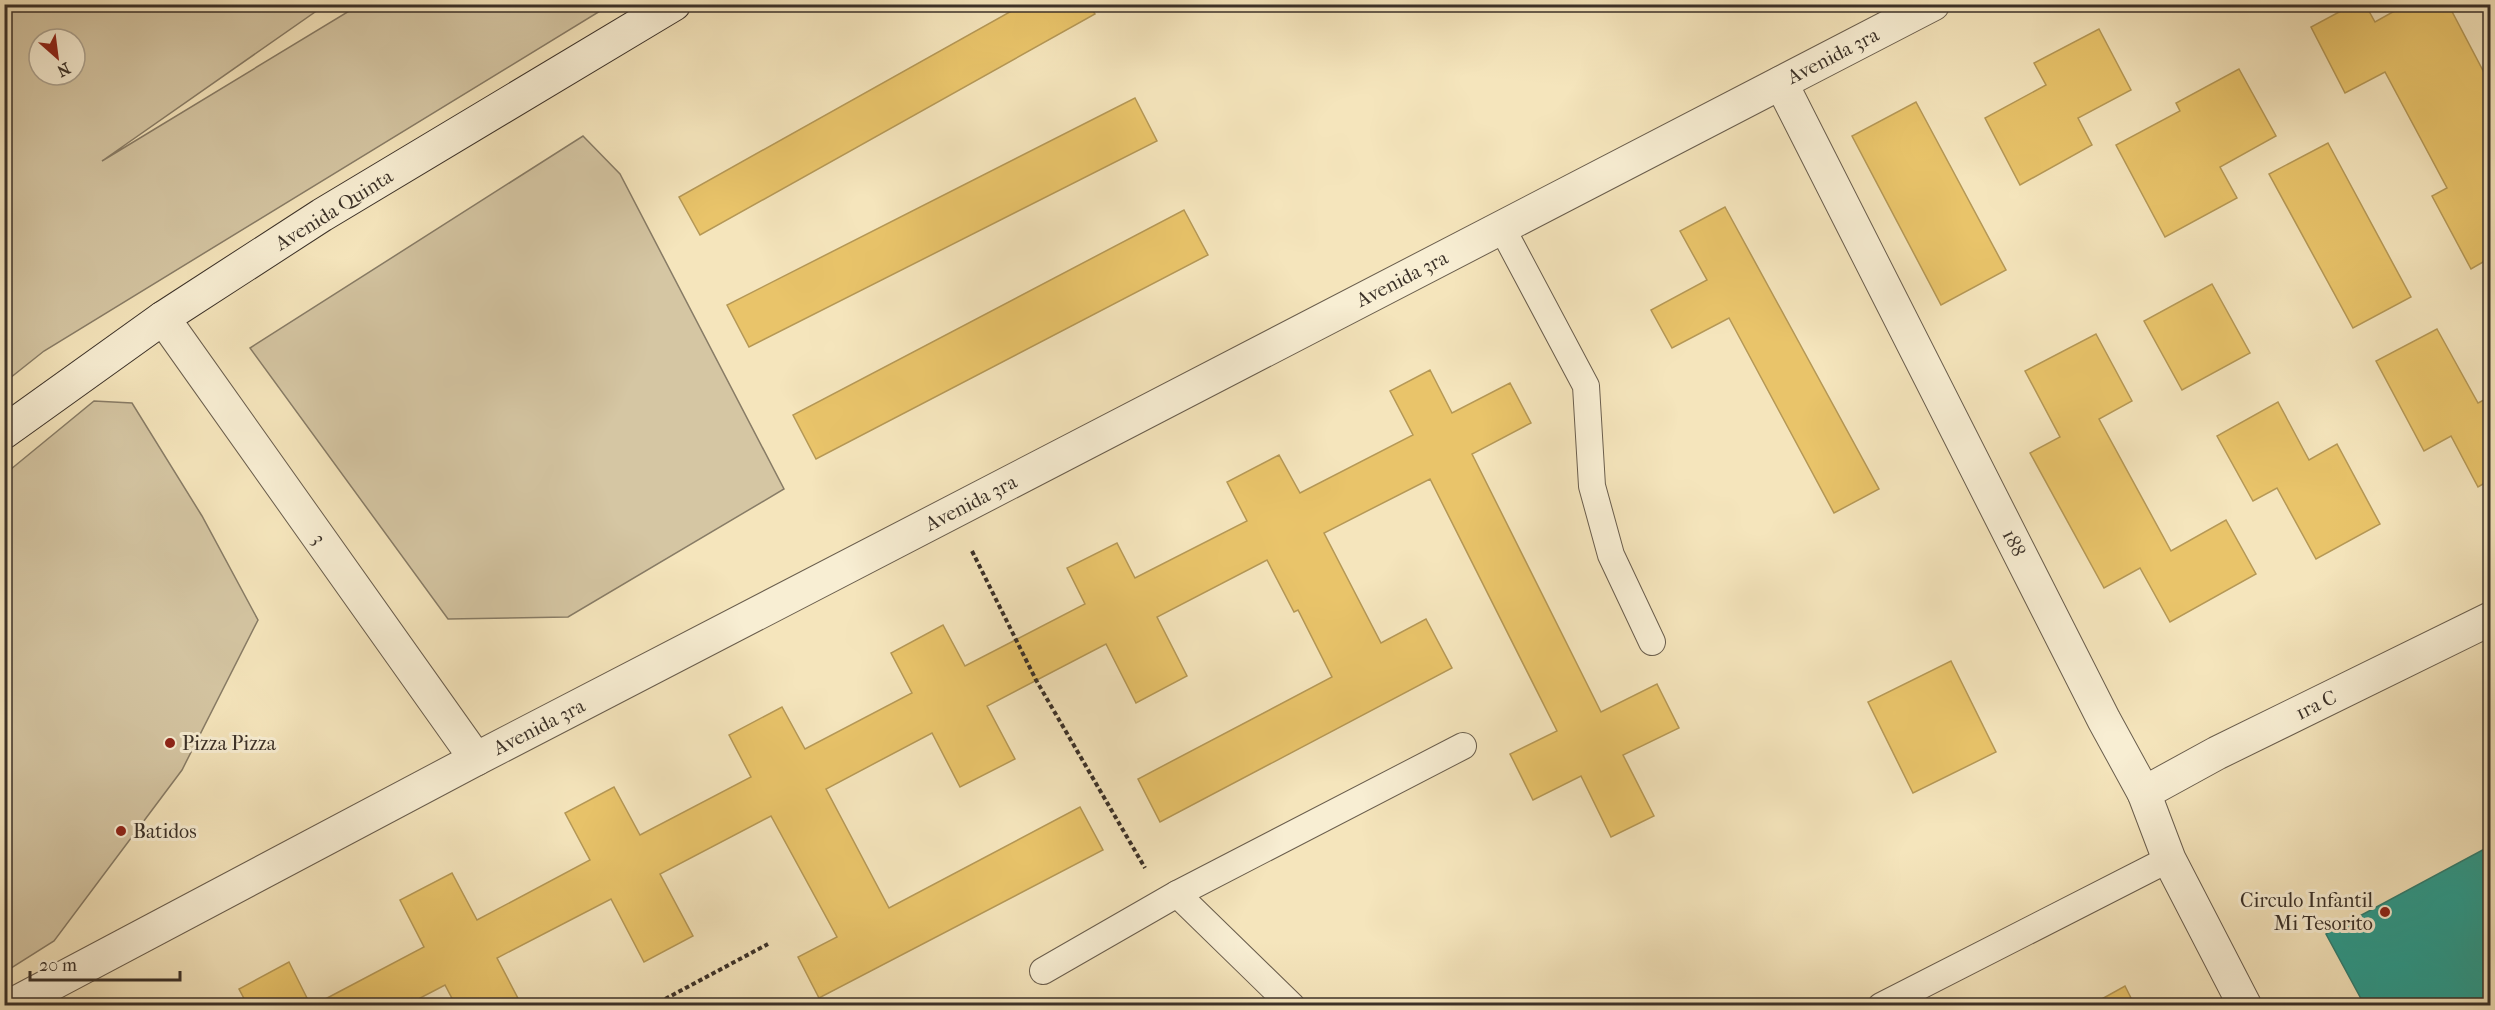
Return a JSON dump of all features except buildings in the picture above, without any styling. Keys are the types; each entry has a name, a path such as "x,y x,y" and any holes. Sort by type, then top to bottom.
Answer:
{"street":[{"name":"Avenida Quinta","path":"4,432 163,318 322,215 674,4"},
{"name":"Avenida 3ra","path":"10,1005 476,759 1933,4"},
{"name":"188","path":"1781,82 2104,720 2144,793 2169,859 2245,1005"},
{"name":"3","path":"163,318 476,759"},
{"name":"1ra C","path":"2144,793 2217,753 2490,619"}],"lane":[{"path":"1502,228 1586,386 1592,486 1611,555 1652,642"},
{"path":"1043,970 1177,894 1463,746"},
{"path":"1881,1005 2169,859"},
{"path":"1177,894 1292,1005"}],"path":[{"path":"952,513 1036,680 1147,872 1177,894"},
{"path":"652,1005 768,944"}],"shaded area":[{"path":"5,4 325,5 102,161 359,5 610,5 44,351 5,382"},
{"path":"583,136 620,174 784,489 568,617 448,619 250,348"},
{"path":"94,401 132,403 202,516 258,620 182,770 54,941 5,972 5,474"}],"place":[{"name":"Pizza Pizza","path":"170,743"},
{"name":"Batidos","path":"121,831"},
{"name":"Circulo Infantil Mi Tesorito","path":"2385,912"}]}
